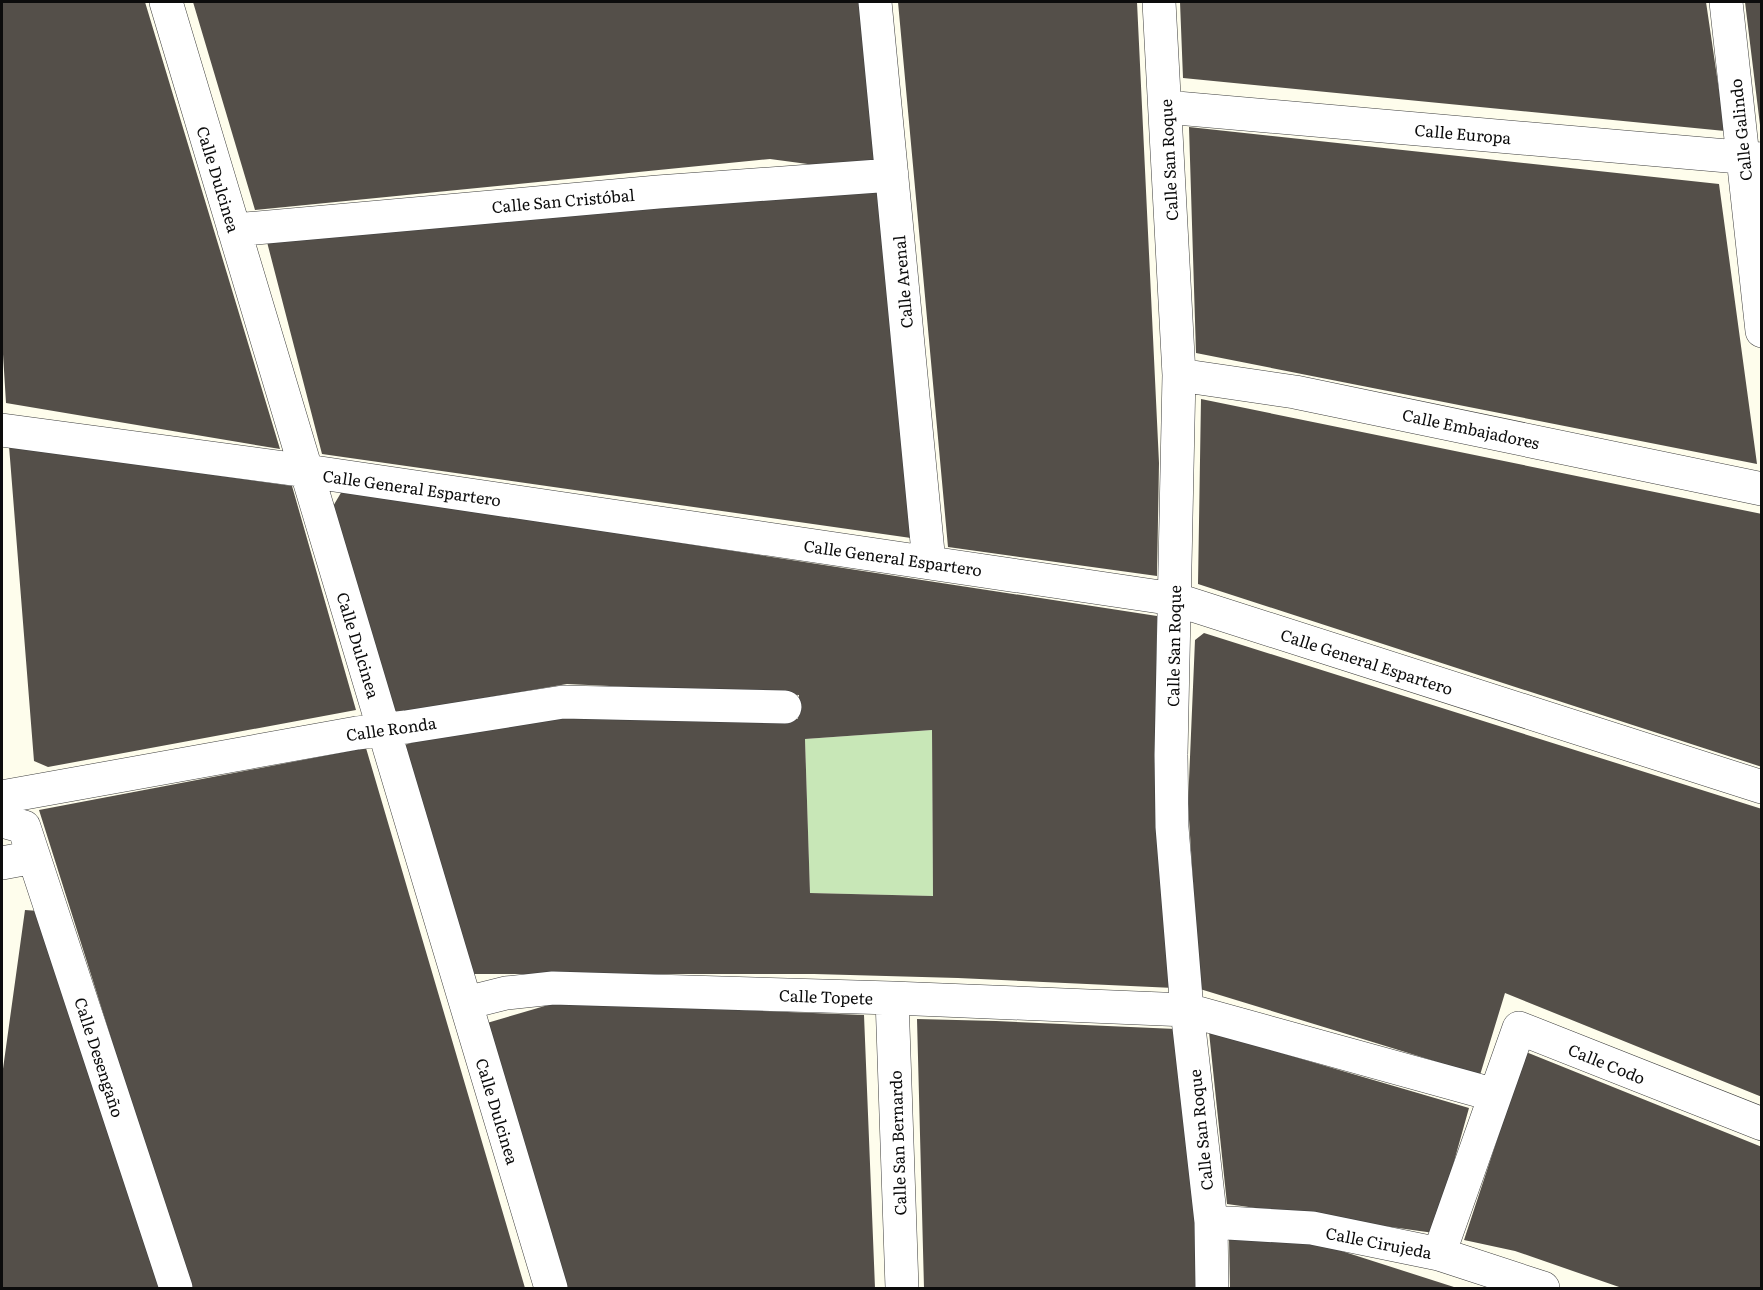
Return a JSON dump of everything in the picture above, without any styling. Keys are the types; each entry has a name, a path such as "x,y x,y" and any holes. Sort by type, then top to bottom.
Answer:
{"street":[{"name":"Calle Dulcinea","path":"166,2 551,1288"},
{"name":"Calle Arenal","path":"875,2 929,563"},
{"name":"Calle San Roque","path":"1159,2 1179,375 1171,755 1172,827 1187,1010 1211,1222 1212,1288"},
{"name":"Calle Galindo","path":"1726,2 1752,158 1761,331"},
{"name":"Calle Europa","path":"1165,107 1752,158"},
{"name":"Calle San Cristóbal","path":"234,230 657,192 892,175"},
{"name":"Calle Embajadores","path":"1179,375 1295,392 1761,489"},
{"name":"Calle General Espartero","path":"2,430 307,471 1174,599 1761,787"},
{"name":"Calle Ronda","path":"2,797 357,733 563,702 785,707"},
{"name":"Calle Desengaño","path":"13,824 34,857 176,1288"},
{"path":"2,863 34,857"},
{"name":"Calle Topete","path":"466,1004 506,993 553,988 1187,1010"},
{"name":"Calle San Bernardo","path":"892,998 902,1288"},
{"path":"1187,1010 1495,1095"},
{"name":"Calle Codo","path":"1439,1254 1519,1028 1761,1124"},
{"name":"Calle Cirujeda","path":"1211,1222 1312,1228 1439,1254 1543,1288"}],"green space":[{"path":"932,730 933,896 810,893 805,739"}],"building":[{"path":"2,2 145,2 280,449 6,403 2,338"},
{"path":"193,2 859,2 878,163 830,167 770,159 255,210"},
{"path":"898,2 1137,2 1159,463 1157,576 948,547"},
{"path":"1180,2 1706,2 1725,131 1183,78"},
{"path":"1745,2 1762,2 1762,125 1760,125"},
{"path":"1189,127 1719,184 1757,464 1196,353"},
{"path":"877,185 911,538 322,454 267,242"},
{"path":"1201,399 1762,514 1762,767 1198,584"},
{"path":"9,446 292,486 356,710 48,767 34,761"},
{"path":"342,491 1157,616 1156,761 1174,988 814,974 471,974 404,745 470,727 566,714 798,719 799,695 567,684 395,713 332,508","holes":["932,730 933,896 810,893 805,739"]},
{"path":"1204,633 1762,809 1762,1097 1505,993 1480,1075 1200,989 1188,804 1195,640"},
{"path":"366,748 525,1288 190,1288 39,810"},
{"path":"25,910 39,911 159,1288 2,1288 2,1076"},
{"path":"555,1003 864,1015 875,1288 565,1288 487,1023"},
{"path":"917,1019 1176,1029 1196,1205 1197,1288 924,1288"},
{"path":"1209,1032 1469,1108 1434,1233 1227,1204"},
{"path":"1526,1052 1762,1147 1762,1288 1622,1288 1515,1251 1464,1240"},
{"path":"1229,1238 1301,1238 1457,1288 1230,1288"}]}
